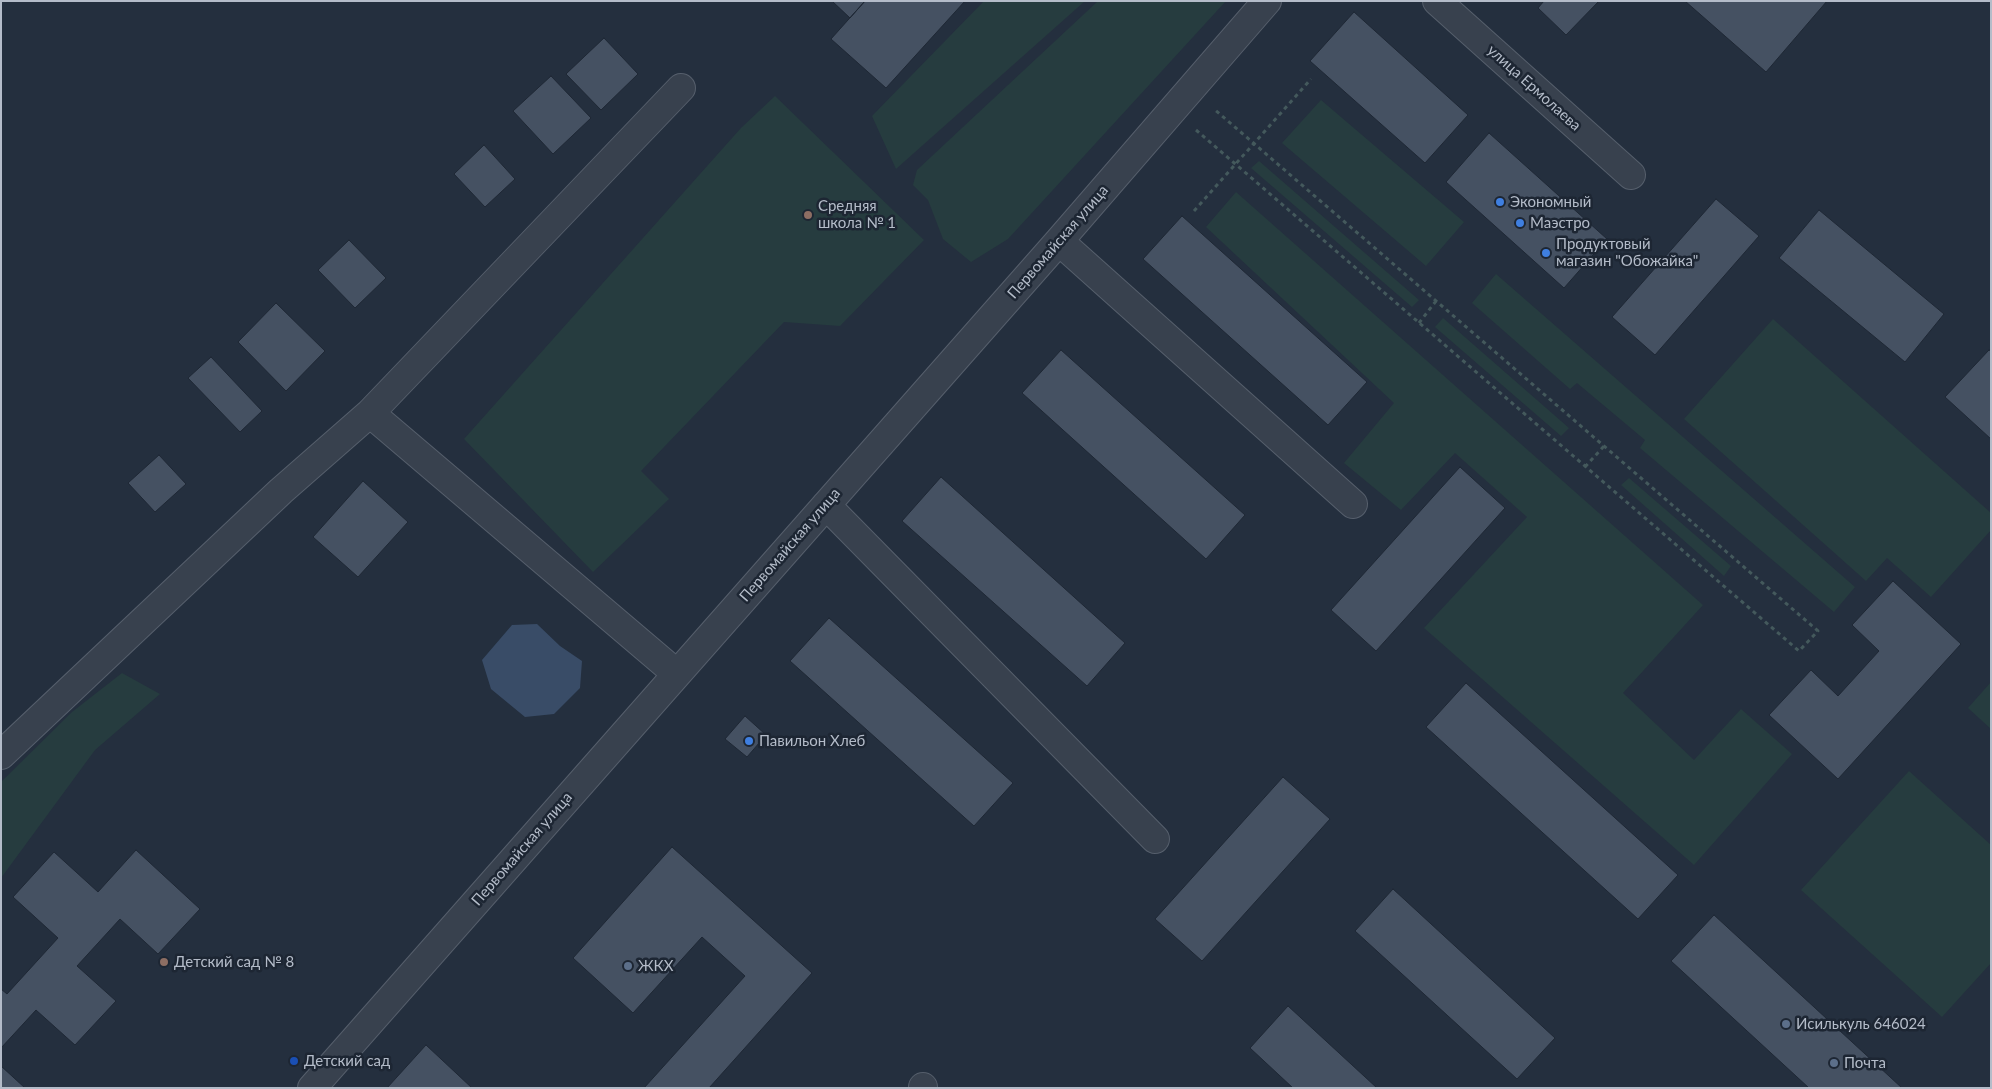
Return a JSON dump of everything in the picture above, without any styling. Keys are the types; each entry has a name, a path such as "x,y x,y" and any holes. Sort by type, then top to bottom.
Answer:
{"street":[{"name":"Первомайская улица","path":"312,1088 1060,241 1267,1"},
{"name":"улица Ермолаева","path":"1436,1 1631,175"},
{"path":"1,755 280,491 370,413 681,88"},
{"path":"1060,241 1354,504"},
{"path":"370,413 677,674"},
{"path":"826,505 1155,839"}],"path":[{"path":"1194,211 1311,79"},
{"path":"1172,110 1799,651 1818,631 1191,89"},
{"path":"1419,323 1436,301"},
{"path":"1585,467 1604,446"}],"green space":[{"path":"984,1 1085,1 896,169 872,116"},
{"path":"1098,1 1226,1 1008,239 971,262 943,239 928,200 913,185 917,170"},
{"path":"775,96 924,240 840,326 784,322 641,471 669,499 593,572 464,439 741,128"},
{"path":"1321,100 1464,222 1426,266 1282,143"},
{"path":"1259,161 1419,300 1412,307 1251,168"},
{"path":"1236,192 1703,605 1623,693 1694,760 1741,709 1792,754 1694,865 1424,628 1527,517 1455,453 1401,510 1344,463 1394,403 1206,227"},
{"path":"1496,274 1855,587 1834,612 1640,448 1645,440 1577,383 1570,389 1472,303"},
{"path":"1443,318 1569,428 1561,436 1435,327"},
{"path":"1773,319 1991,513 1991,530 1931,597 1887,558 1866,581 1684,419"},
{"path":"1629,478 1731,566 1724,576 1621,485"},
{"path":"122,673 160,694 95,750 1,878 1,782 72,712"},
{"path":"1991,682 1991,729 1968,708"},
{"path":"1909,771 1991,845 1991,963 1942,1017 1801,890"}],"water":[{"path":"537,624 560,646 582,661 580,688 554,714 525,717 491,689 482,660 512,625"}],"building":[{"path":"832,1 865,1 850,18"},
{"path":"865,1 965,1 886,88 831,39"},
{"path":"1544,1 1599,1 1566,35 1538,8"},
{"path":"1685,1 1827,1 1766,72"},
{"path":"1354,12 1468,115 1425,163 1310,61"},
{"path":"604,38 638,74 601,110 566,74"},
{"path":"551,76 591,118 553,154 513,111"},
{"path":"1489,133 1607,239 1564,288 1446,182"},
{"path":"484,145 515,179 485,207 454,174"},
{"path":"1716,199 1759,236 1655,355 1612,317"},
{"path":"1819,210 1944,314 1905,362 1779,258"},
{"path":"1182,216 1367,382 1328,425 1143,259"},
{"path":"349,240 386,278 355,308 318,270"},
{"path":"276,303 325,351 286,391 238,342"},
{"path":"1061,350 1245,515 1206,559 1022,393"},
{"path":"1989,350 1991,351 1991,439 1945,397"},
{"path":"211,357 262,411 240,432 188,378"},
{"path":"159,455 186,484 155,512 128,483"},
{"path":"1460,467 1505,508 1376,651 1331,610"},
{"path":"941,477 1125,643 1087,686 902,521"},
{"path":"363,481 408,522 358,577 313,537"},
{"path":"1893,581 1961,644 1838,779 1769,715 1811,670 1838,696 1879,651 1852,625"},
{"path":"829,618 1013,783 974,826 790,661"},
{"path":"1466,683 1678,875 1638,919 1426,727"},
{"path":"745,716 766,735 747,757 725,739"},
{"path":"1283,777 1330,819 1202,961 1155,919"},
{"name":"ЖКХ","path":"672,847 812,973 709,1088 644,1088 745,976 702,937 633,1013 573,958"},
{"path":"136,850 200,909 158,954 120,919 77,966 116,1001 75,1045 36,1010 1,1048 1,989 7,994 58,938 13,897 54,852 98,892"},
{"path":"1393,889 1555,1038 1517,1079 1355,931"},
{"name":"Исилькуль 646024","path":"1714,915 1902,1088 1809,1088 1671,961"},
{"path":"1288,1006 1377,1088 1293,1088 1250,1048"},
{"path":"426,1045 472,1088 387,1088"},
{"path":"1,1066 25,1088 1,1088"}],"place":[{"name":"Экономный","path":"1500,202"},
{"name":"Средняя школа № 1","path":"808,215"},
{"name":"Маэстро","path":"1520,223"},
{"name":"Продуктовый магазин \"Обожайка\"","path":"1546,253"},
{"name":"Павильон Хлеб","path":"749,741"},
{"name":"Детский сад № 8","path":"164,962"},
{"name":"ЖКХ","path":"628,966"},
{"name":"Исилькуль 646024","path":"1786,1024"},
{"name":"Детский сад","path":"294,1061"},
{"name":"Почта","path":"1834,1063"}]}
